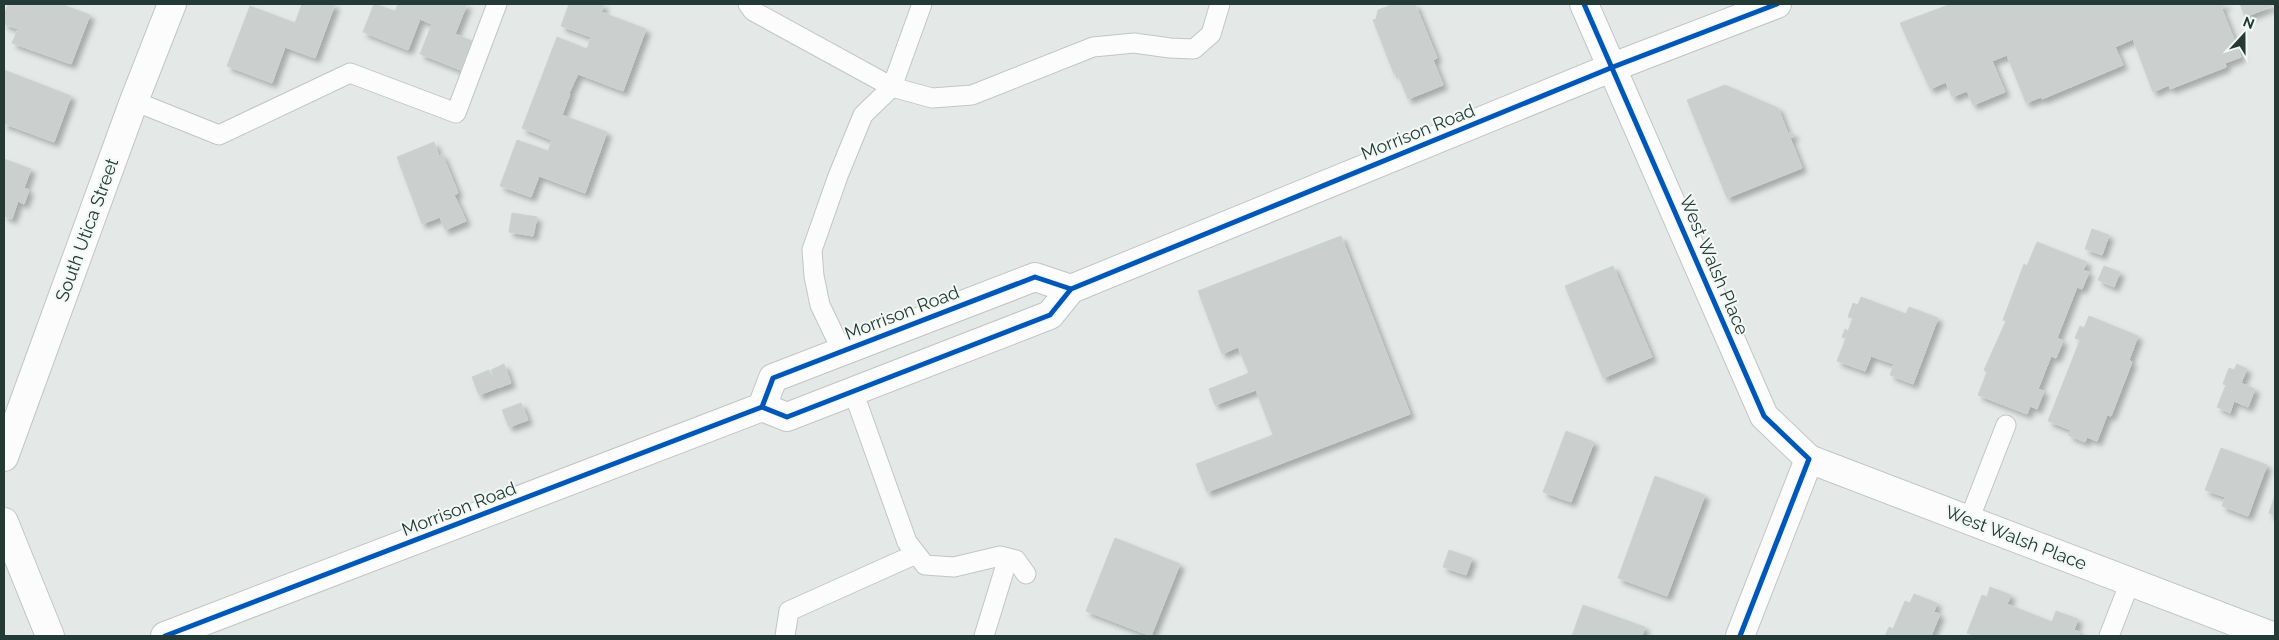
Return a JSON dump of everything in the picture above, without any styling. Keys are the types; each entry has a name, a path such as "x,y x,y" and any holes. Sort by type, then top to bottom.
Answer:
{"main road":[{"name":"South Utica Street","path":"4,457 134,101 172,4"},
{"name":"West Walsh Place","path":"1584,4 1764,416 1809,459 2272,636"},
{"name":"Morrison Road","path":"165,636 762,407 787,417 1050,315 1071,289 1613,67 1776,4"},
{"name":"Morrison Road","path":"762,407 773,378 1035,277 1071,289"},
{"path":"1740,636 1809,459"},
{"path":"4,522 50,636"}],"lane":[{"path":"134,101 219,135 350,74 456,113 497,4"},
{"path":"748,4 753,11 892,87 932,98 972,95 1092,47 1134,43 1194,49 1211,34 1220,4"},
{"path":"842,351 820,305 814,276 812,250 838,176 863,115 892,87 922,4"},
{"path":"853,391 907,542 925,565 954,567 1000,556 1016,560 1026,574"},
{"path":"1969,520 2006,425"},
{"path":"785,636 789,611 916,554"},
{"path":"984,636 1008,558"},
{"path":"2109,636 2130,582"}],"building":[{"path":"8,4 61,4 90,15 71,64 12,43 18,29 4,24 4,16"},
{"path":"302,4 335,4 315,58 285,47 272,83 227,66 250,6 295,23"},
{"path":"374,4 395,11 398,4 467,4 455,34 477,43 466,72 420,54 432,24 420,19 408,50 363,32"},
{"path":"569,4 604,4 601,12 646,29 623,91 578,74 569,93 562,115 607,132 585,193 539,176 531,197 500,186 517,140 548,151 552,140 522,128 557,37 587,49 591,37 561,26"},
{"path":"1394,4 1415,4 1437,58 1433,60 1443,85 1408,99 1397,72 1394,74 1373,20 1376,19 1378,10"},
{"path":"1951,4 2227,4 2221,7 2241,57 2225,63 2226,67 2170,89 2169,85 2153,92 2133,39 2115,47 2123,65 2042,99 2041,97 2026,103 2007,55 1992,61 2005,92 1973,105 1967,91 1952,97 1946,82 1930,89 1900,23"},
{"path":"2240,4 2275,4 2275,5 2245,17"},
{"path":"4,70 71,96 54,142 5,124 4,127"},
{"path":"1725,85 1778,108 1788,134 1792,132 1794,136 1790,138 1802,168 1727,198 1687,100"},
{"path":"434,142 439,156 442,154 458,193 454,195 466,221 445,230 440,217 422,224 397,157"},
{"path":"4,159 31,169 24,188 29,190 24,204 18,201 12,219 4,216"},
{"path":"512,213 537,217 533,236 509,232"},
{"path":"2092,229 2109,235 2102,255 2085,249"},
{"path":"1341,236 1410,414 1207,492 1196,464 1273,435 1256,390 1215,405 1209,389 1249,373 1238,347 1222,354 1198,291"},
{"path":"2037,242 2087,262 2083,270 2089,272 2082,289 2077,287 2057,338 2063,341 2056,358 2051,356 2038,389 2044,391 2037,409 2030,406 2027,414 1978,395 1987,372 1984,370 2006,321 2003,320 2024,264 2027,266"},
{"path":"1613,266 1652,357 1603,378 1565,286"},
{"path":"2104,266 2120,272 2114,287 2098,280"},
{"path":"1861,297 1906,314 1909,307 1938,318 1913,384 1890,375 1894,364 1871,356 1865,371 1837,361 1846,338 1842,337 1845,329 1848,331 1853,318 1848,317 1853,303 1858,305"},
{"path":"2089,316 2138,336 2129,360 2132,362 2111,416 2107,415 2097,441 2087,437 2085,442 2068,435 2071,430 2048,421 2080,340 2075,338 2080,326 2084,328"},
{"path":"504,364 511,383 498,388 491,370"},
{"path":"2237,364 2247,369 2241,383 2255,389 2248,407 2234,401 2230,413 2217,407 2226,385 2223,384 2229,368 2234,370"},
{"path":"489,370 497,388 479,395 472,377"},
{"path":"521,403 528,420 509,427 502,410"},
{"path":"1566,431 1594,442 1571,502 1543,492"},
{"path":"2221,448 2267,465 2248,516 2222,506 2225,497 2205,490"},
{"path":"1655,476 1705,495 1667,596 1618,578"},
{"path":"2275,495 2275,516 2269,513"},
{"path":"1115,538 1180,564 1151,636 1086,611"},
{"path":"1449,550 1472,558 1466,575 1443,567"},
{"path":"1990,587 2011,595 2007,604 2052,622 2056,611 2078,619 2074,630 2080,632 2078,636 1976,636 1967,633 1982,595 1987,597"},
{"path":"1914,594 1937,603 1934,612 1940,614 1931,636 1885,636 1889,627 1893,629 1905,601 1910,603"},
{"path":"1583,605 1645,627 1642,636 1572,636"}],"cycle path":[{"path":"1584,4 1764,416 1809,459 1740,636"},
{"path":"165,636 762,407 787,417 1050,315 1071,289 1613,67 1777,4"},
{"path":"762,407 773,378 1035,277 1071,289"}]}
